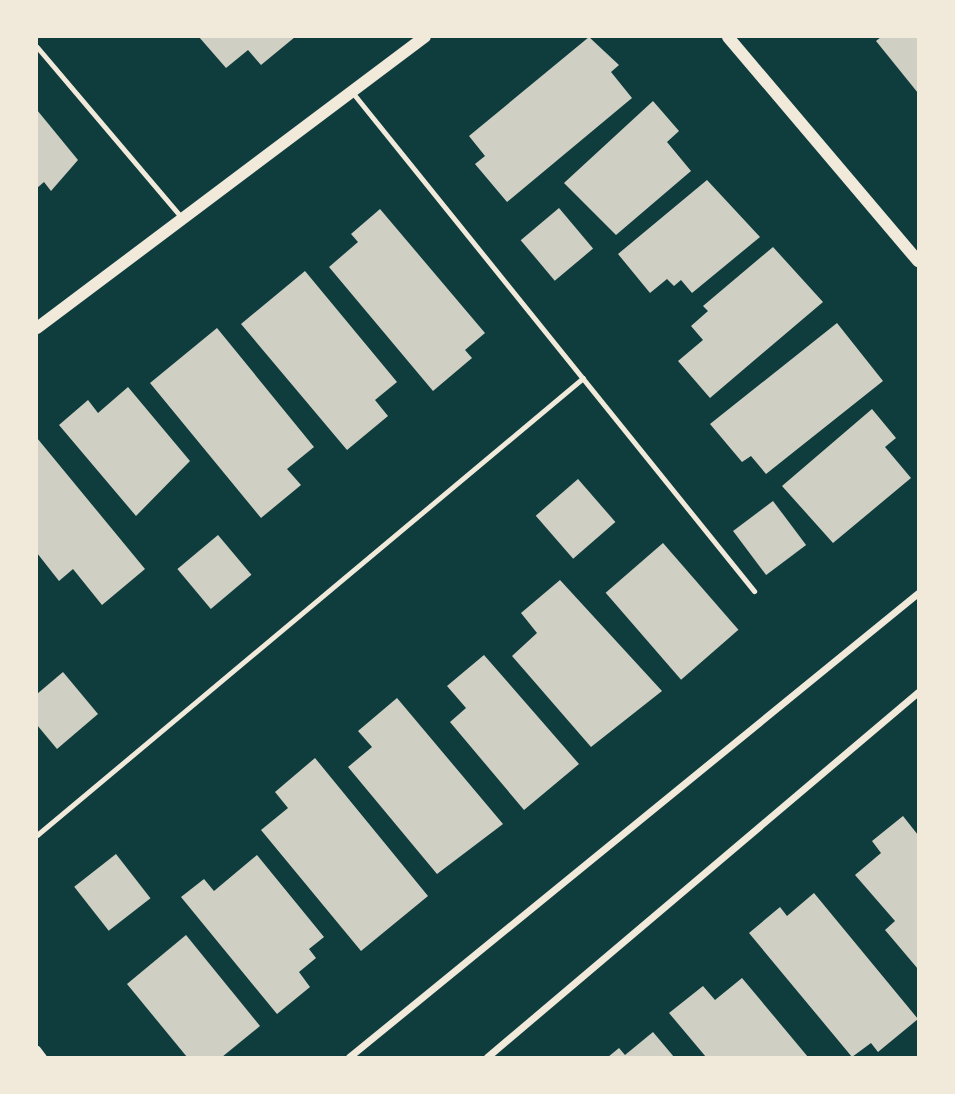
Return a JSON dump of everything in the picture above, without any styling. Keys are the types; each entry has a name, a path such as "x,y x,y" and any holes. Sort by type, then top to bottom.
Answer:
{"street":[{"path":"37,328 425,37"},
{"path":"728,37 918,261"},
{"path":"349,1057 918,593"},
{"path":"487,1057 918,692"},
{"path":"37,1049 43,1057"}],"lane":[{"path":"37,47 183,219"},
{"path":"352,92 754,591"},
{"path":"37,835 583,378"}],"building":[{"path":"199,37 295,37 261,65 248,50 226,68"},
{"path":"589,37 619,65 611,72 632,98 507,202 475,164 485,156 469,136"},
{"path":"881,37 918,37 918,93 876,41"},
{"path":"653,101 679,131 667,142 691,171 616,235 564,183"},
{"path":"37,110 78,160 51,191 44,182 37,188"},
{"path":"707,180 760,237 692,293 681,280 674,286 667,279 650,293 618,254"},
{"path":"559,208 593,249 555,281 521,240"},
{"path":"380,209 485,333 465,350 472,358 433,391 329,267 358,242 351,234"},
{"path":"773,247 823,302 710,398 678,361 703,340 691,326 708,311 703,306"},
{"path":"305,271 397,382 375,400 388,416 347,450 241,324"},
{"path":"837,323 883,381 766,474 751,456 742,462 710,424"},
{"path":"217,328 314,447 287,469 301,485 261,518 150,383"},
{"path":"128,387 190,461 136,516 59,425 88,400 98,413"},
{"path":"872,409 896,438 885,447 911,478 833,543 782,486"},
{"path":"37,438 145,569 102,605 73,569 59,581 37,553"},
{"path":"578,479 615,522 573,559 536,516"},
{"path":"773,501 806,545 766,575 733,531"},
{"path":"218,535 251,575 211,609 177,569"},
{"path":"663,543 738,630 681,680 606,593"},
{"path":"560,580 662,691 591,747 512,656 537,633 521,613"},
{"path":"484,655 579,764 524,810 450,722 466,708 447,686"},
{"path":"63,672 98,714 57,749 37,725 37,694"},
{"path":"397,698 503,824 437,874 348,767 372,747 358,731"},
{"path":"315,758 428,896 361,951 261,830 288,808 275,792"},
{"path":"903,816 918,835 918,969 885,930 895,921 855,875 881,853 872,841"},
{"path":"116,854 150,898 109,931 74,887"},
{"path":"257,855 324,937 309,949 316,958 299,972 310,987 277,1014 181,897 204,879 214,891"},
{"path":"814,893 918,1019 878,1052 871,1043 852,1057 749,933 780,907 787,916"},
{"path":"186,935 260,1026 222,1057 187,1057 127,984"},
{"path":"742,978 808,1057 706,1057 669,1013 703,986 715,1000"},
{"path":"653,1032 674,1057 608,1057 619,1048 625,1055"}]}
